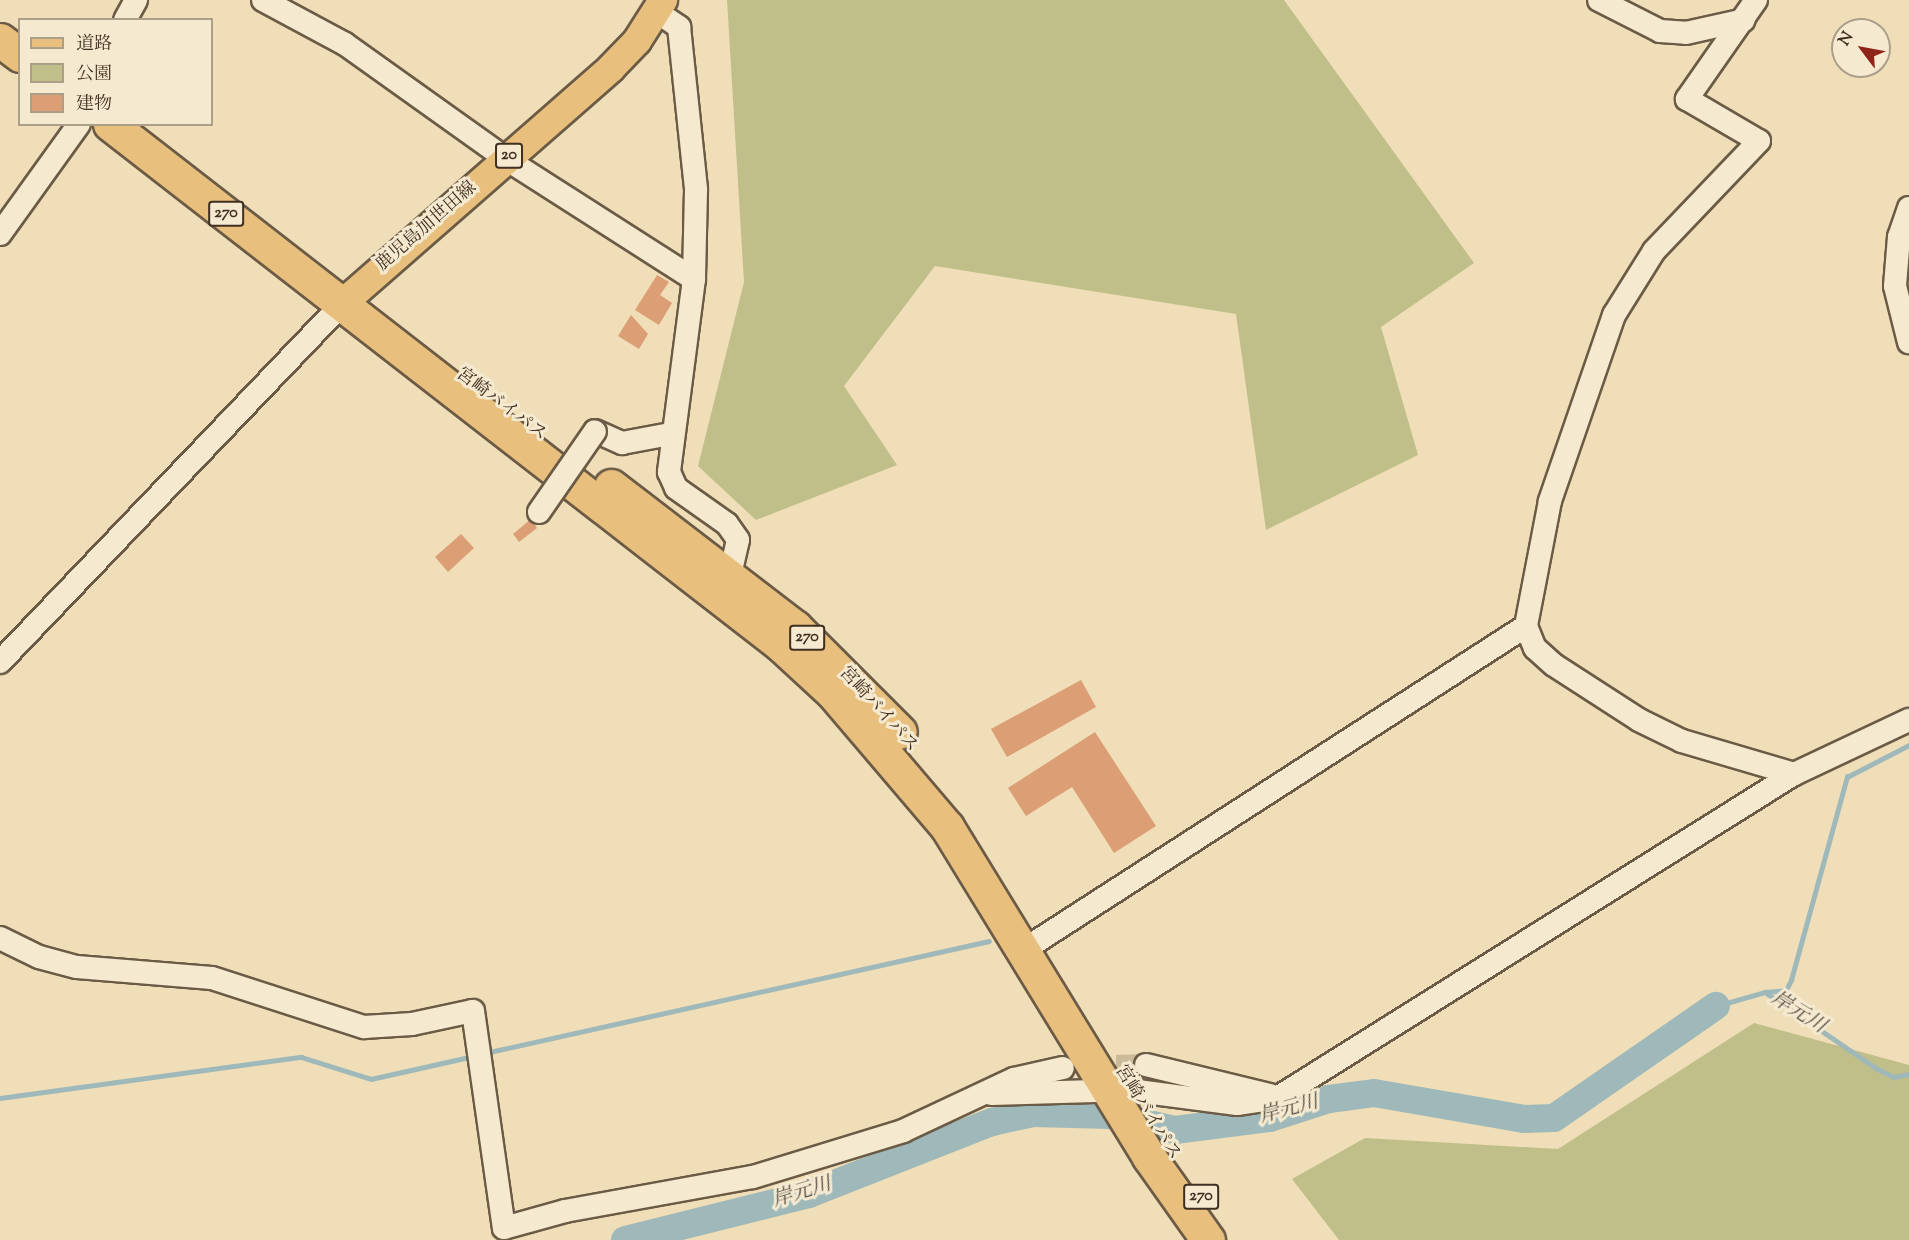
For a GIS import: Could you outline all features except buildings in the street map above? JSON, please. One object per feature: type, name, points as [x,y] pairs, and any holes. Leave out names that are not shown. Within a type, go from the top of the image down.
[{"type":"highway","points":[[0,40],[18,54]]},
{"type":"highway","name":"宮崎バイパス","points":[[113,126],[343,303],[425,374],[781,645],[833,693],[947,826],[1034,944],[1128,1090],[1160,1155],[1208,1240]]},
{"type":"highway","name":"宮崎バイパス","points":[[343,303],[437,357],[730,574],[828,656],[900,732],[962,809],[1034,944]]},
{"type":"highway","name":"宮崎バイパス","points":[[1160,1155],[1232,1240]]},
{"type":"main road","name":"鹿児島加世田線","points":[[343,303],[611,68],[660,6]]},
{"type":"street","points":[[126,18],[136,0]]},
{"type":"street","points":[[263,0],[345,44],[506,159],[694,279]]},
{"type":"street","points":[[1599,0],[1660,31],[1686,33],[1744,20]]},
{"type":"street","points":[[1756,0],[1687,99],[1759,141],[1654,251],[1614,315],[1550,501],[1526,626],[1535,648],[1554,665],[1639,720],[1682,741],[1794,774]]},
{"type":"street","points":[[660,6],[679,27],[696,190],[694,279],[670,434],[669,472],[676,488],[727,525],[738,540],[730,574]]},
{"type":"street","points":[[0,234],[8,200],[77,126]]},
{"type":"street","points":[[1909,208],[1899,237],[1895,286],[1909,342]]},
{"type":"street","points":[[0,662],[343,303]]},
{"type":"street","points":[[539,512],[595,431],[622,443],[670,434]]},
{"type":"street","points":[[1034,944],[1526,626]]},
{"type":"street","points":[[981,1094],[1128,1090],[1237,1104],[1279,1097],[1794,774],[1909,720]]},
{"type":"street","points":[[0,938],[39,957],[76,967],[212,978],[364,1026],[412,1024],[472,1011],[504,1228],[565,1211],[753,1177],[903,1131],[1014,1079],[1063,1068]]},
{"type":"green space","points":[[727,0],[1284,0],[1474,263],[1381,327],[1418,455],[1266,530],[1236,314],[935,266],[844,386],[897,465],[756,520],[698,466],[744,282]]},
{"type":"green space","points":[[1754,1023],[1909,1065],[1909,1240],[1339,1240],[1292,1179],[1365,1138],[1558,1149]]},
{"type":"waterway","points":[[1765,992],[1786,990],[1791,980],[1847,777],[1909,745]]},
{"type":"waterway","points":[[485,1053],[989,941]]},
{"type":"waterway","name":"岸元川","points":[[1716,1006],[1765,992],[1876,1068],[1894,1077],[1909,1074]]},
{"type":"waterway","name":"岸元川","points":[[625,1240],[809,1194],[992,1122],[1033,1113],[1110,1115],[1175,1130],[1270,1118],[1329,1099],[1374,1093],[1524,1119],[1554,1118],[1716,1006]]},
{"type":"waterway","points":[[0,1098],[301,1057],[371,1079],[474,1056]]},
{"type":"tunnel","points":[[1083,1067],[1146,1065]]}]
